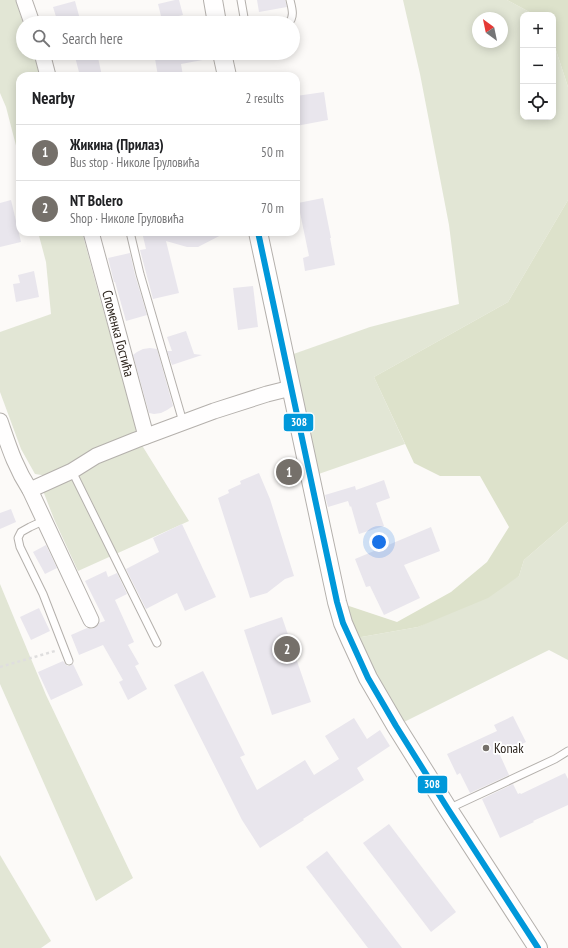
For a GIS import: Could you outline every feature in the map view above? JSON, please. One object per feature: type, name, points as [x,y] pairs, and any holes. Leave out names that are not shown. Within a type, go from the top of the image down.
[{"type":"street","points":[[24,0],[30,16]]},
{"type":"street","points":[[213,0],[216,16]]},
{"type":"street","points":[[44,60],[47,72]]},
{"type":"street","points":[[224,60],[226,72]]},
{"type":"street","name":"Споменка Гостића","points":[[92,236],[146,436]]},
{"type":"street","points":[[259,236],[337,602],[343,623],[368,678],[396,726],[538,948]]},
{"type":"street","points":[[30,490],[72,471],[96,456],[146,436],[259,396],[291,388]]},
{"type":"street","points":[[0,421],[21,475],[45,520],[91,620]]},
{"type":"lane","points":[[241,0],[243,16]]},
{"type":"lane","points":[[290,0],[293,16]]},
{"type":"lane","points":[[131,236],[140,274],[183,422]]},
{"type":"lane","points":[[72,471],[157,644]]},
{"type":"lane","points":[[45,520],[22,532],[18,538],[20,547],[43,594],[69,661]]},
{"type":"lane","points":[[448,809],[555,759],[568,751]]},
{"type":"path","points":[[0,667],[64,648]]},
{"type":"green space","points":[[0,0],[16,0],[21,16],[16,16],[16,60],[35,60],[40,72],[16,72],[16,146],[6,107],[0,93]]},
{"type":"green space","points":[[403,0],[507,0],[529,12],[520,12],[520,120],[556,120],[556,50],[568,87],[568,200],[508,302],[374,377],[405,444],[310,477],[285,357],[370,327],[459,304],[449,225],[420,74]]},
{"type":"green space","points":[[507,0],[568,0],[568,87],[556,50],[556,12],[529,12]]},
{"type":"green space","points":[[568,200],[568,522],[524,560],[519,576],[488,598],[418,627],[350,639],[337,602],[397,622],[451,592],[487,562],[509,527],[480,476],[440,476],[414,463],[374,377],[508,302]]},
{"type":"green space","points":[[39,236],[83,236],[143,447],[189,521],[78,571],[54,519],[40,483],[48,476],[35,474],[21,449],[0,392],[0,332],[51,314],[46,262]]},
{"type":"green space","points":[[568,522],[568,660],[549,650],[396,726],[350,639],[418,627],[519,576],[524,560]]},
{"type":"green space","points":[[0,584],[46,695],[133,878],[96,901],[0,684]]},
{"type":"green space","points":[[0,855],[51,941],[41,948],[0,948]]},
{"type":"building","points":[[179,0],[183,15],[161,16],[158,4]]},
{"type":"building","points":[[257,0],[285,0],[287,7],[259,12]]},
{"type":"building","points":[[75,1],[79,16],[56,16],[53,7]]},
{"type":"building","points":[[76,60],[99,60],[101,72],[79,72]]},
{"type":"building","points":[[155,60],[203,60],[181,64],[182,72],[157,72]]},
{"type":"building","points":[[324,92],[328,120],[300,125],[300,95]]},
{"type":"building","points":[[323,198],[335,265],[305,271],[303,258],[309,256],[300,213],[300,203]]},
{"type":"building","points":[[11,200],[16,221],[16,236],[20,236],[21,242],[0,247],[0,203]]},
{"type":"building","points":[[143,236],[219,236],[198,247],[187,247],[166,241],[179,293],[153,299],[140,250],[146,249]]},
{"type":"building","points":[[130,253],[147,315],[126,321],[108,258]]},
{"type":"building","points":[[34,271],[39,297],[16,302],[13,284],[20,283],[18,275]]},
{"type":"building","points":[[253,286],[258,327],[238,330],[233,288]]},
{"type":"building","points":[[186,331],[194,354],[202,355],[172,365],[167,351],[172,351],[167,337]]},
{"type":"building","points":[[143,349],[157,349],[173,406],[161,413],[154,414],[149,413],[133,355]]},
{"type":"building","points":[[259,473],[270,499],[294,576],[285,579],[267,593],[250,598],[218,498],[229,493],[228,490],[241,484],[240,481]]},
{"type":"building","points":[[384,480],[390,498],[376,503],[384,526],[359,534],[351,506],[350,507],[348,501],[328,507],[325,495],[355,486],[356,490]]},
{"type":"building","points":[[11,509],[16,522],[0,529],[0,513]]},
{"type":"building","points":[[182,524],[216,597],[185,611],[177,593],[146,609],[126,569],[159,552],[153,538]]},
{"type":"building","points":[[431,527],[440,551],[404,565],[420,598],[384,615],[370,586],[366,587],[355,559]]},
{"type":"building","points":[[46,545],[57,568],[45,574],[33,552]]},
{"type":"building","points":[[106,571],[108,577],[117,573],[127,594],[115,600],[134,642],[128,645],[139,664],[135,666],[147,689],[128,700],[119,682],[123,680],[103,645],[79,655],[71,635],[87,628],[94,628],[99,623],[105,621],[85,581]]},
{"type":"building","points":[[39,608],[50,631],[31,640],[20,617]]},
{"type":"building","points":[[282,617],[311,702],[272,715],[244,630]]},
{"type":"building","points":[[63,661],[68,666],[73,664],[83,685],[51,700],[38,672]]},
{"type":"building","points":[[203,671],[245,755],[240,757],[257,790],[305,760],[314,775],[339,759],[325,736],[354,718],[367,739],[380,730],[390,746],[357,768],[364,780],[260,848],[242,820],[174,685]]},
{"type":"building","name":"Konak","points":[[513,716],[526,742],[500,755],[509,775],[470,793],[460,773],[457,775],[447,754],[497,731],[494,725]]},
{"type":"building","points":[[565,773],[568,779],[568,805],[500,838],[482,799],[513,784],[518,794],[521,794]]},
{"type":"building","points":[[389,824],[456,912],[431,932],[363,843]]},
{"type":"building","points":[[327,851],[402,948],[368,948],[306,867]]},
{"type":"transit line","name":"308","points":[[259,236],[337,602],[343,623],[368,678],[396,726],[538,948]]},
{"type":"place","name":"Жикина (Прилаз)","points":[[289,472]]},
{"type":"place","name":"NT Bolero","points":[[287,649]]},
{"type":"place","name":"Konak","points":[[486,748]]}]
